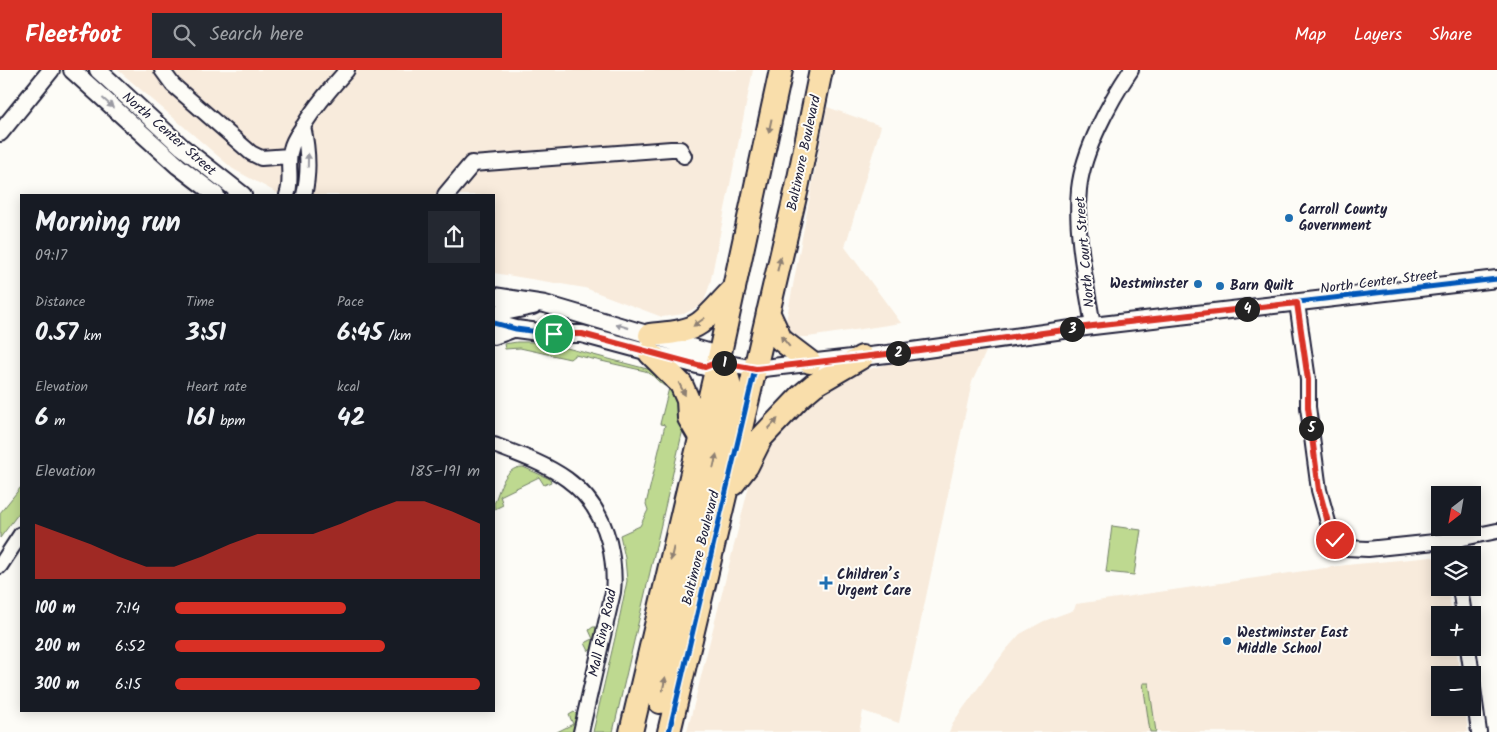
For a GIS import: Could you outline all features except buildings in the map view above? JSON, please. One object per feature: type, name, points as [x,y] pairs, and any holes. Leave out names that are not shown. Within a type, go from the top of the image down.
[{"type":"highway","name":"Baltimore Boulevard","points":[[631,732],[718,362],[781,70]]},
{"type":"highway","name":"Baltimore Boulevard","points":[[669,732],[756,369],[797,188],[821,70]]},
{"type":"highway","points":[[700,438],[689,418],[688,400],[680,384],[650,344],[672,333],[691,328],[707,317],[734,288]]},
{"type":"highway","points":[[768,312],[782,340],[810,362]]},
{"type":"highway","points":[[726,493],[747,466],[761,438],[800,396],[814,385],[862,357]]},
{"type":"highway","points":[[654,732],[676,628],[728,406],[730,386],[728,375],[718,362]]},
{"type":"street","name":"North Center Street","points":[[72,70],[178,166],[215,194]]},
{"type":"street","name":"North Center Street","points":[[98,70],[182,147],[242,194]]},
{"type":"street","points":[[162,70],[173,85],[251,153],[261,158],[289,156]]},
{"type":"street","points":[[288,194],[290,189],[289,156],[293,141],[312,111],[347,70]]},
{"type":"street","name":"North Court Street","points":[[1093,326],[1080,227],[1079,188],[1082,170],[1090,147],[1112,101],[1131,70]]},
{"type":"street","points":[[0,133],[53,71]]},
{"type":"street","points":[[303,126],[308,152],[308,176],[304,194]]},
{"type":"street","points":[[447,194],[472,164],[671,149],[680,150],[684,156]]},
{"type":"street","name":"North Center Street","points":[[495,322],[516,329],[554,334],[582,334],[708,352],[718,362],[756,369],[862,357],[1093,326],[1497,280]]},
{"type":"street","name":"North Center Street","points":[[495,296],[545,304],[650,344]]},
{"type":"street","points":[[1297,303],[1308,380],[1308,407],[1319,490],[1332,537],[1342,546],[1353,549],[1407,546],[1454,540],[1497,531]]},
{"type":"street","points":[[495,314],[545,304]]},
{"type":"street","points":[[495,337],[516,329]]},
{"type":"street","name":"Mall Ring Road","points":[[495,445],[552,469],[575,484],[593,506],[602,521],[608,537],[612,554],[614,582],[581,732]]},
{"type":"street","points":[[0,566],[20,536]]},
{"type":"street","points":[[1454,540],[1455,546]]},
{"type":"street","points":[[1477,716],[1479,732]]},
{"type":"shaded area","points":[[118,70],[753,70],[710,284],[703,304],[684,314],[662,317],[585,288],[495,273],[495,194],[279,194],[233,169]]},
{"type":"shaded area","points":[[827,107],[881,126],[845,247],[901,323],[799,337],[790,331],[786,322]]},
{"type":"shaded area","points":[[990,343],[972,382],[899,723],[863,711],[859,732],[687,732],[754,466],[768,435],[822,385],[866,370],[958,344]]},
{"type":"shaded area","name":"Westminster East Middle School","points":[[1431,557],[1431,596],[1449,596],[1451,606],[1431,606],[1431,656],[1457,656],[1459,666],[1431,666],[1431,716],[1466,716],[1468,732],[949,732],[954,721],[1005,651],[1020,634],[1044,621],[1074,610],[1076,604],[1346,565]]},
{"type":"green space","points":[[517,342],[559,346],[651,370],[674,390],[684,425],[613,732],[593,732],[627,581],[620,535],[640,526],[648,510],[646,504],[665,425],[660,424],[669,388],[662,385],[645,371],[575,355],[570,359],[520,348],[505,349],[504,344]]},
{"type":"green space","points":[[523,467],[550,479],[551,482],[544,485],[539,477],[500,496],[503,505],[495,509],[495,501],[504,480],[511,471]]},
{"type":"green space","points":[[20,488],[20,511],[0,538],[0,513]]},
{"type":"green space","points":[[1112,526],[1141,530],[1134,575],[1106,572]]},
{"type":"green space","points":[[596,627],[597,630],[592,649],[589,651],[585,643],[593,639],[589,630]]},
{"type":"green space","points":[[1143,683],[1149,683],[1156,732],[1150,732]]},
{"type":"green space","points":[[574,712],[577,715],[573,732],[557,732],[573,724],[569,715]]},
{"type":"cycle path","points":[[495,323],[516,329],[554,334],[582,334],[705,367],[718,362],[755,369],[905,352],[1093,326],[1497,279]]},
{"type":"cycle path","points":[[669,732],[755,369]]},
{"type":"place","name":"Carroll County Government","points":[[1289,218]]},
{"type":"place","name":"Westminster","points":[[1198,284]]},
{"type":"place","name":"Barn Quilt","points":[[1220,286]]},
{"type":"place","name":"Children’s Urgent Care","points":[[826,583]]},
{"type":"place","name":"Westminster East Middle School","points":[[1227,641]]},
{"type":"route","points":[[554,334],[582,334],[705,367],[718,362],[756,369],[905,352],[1093,326],[1297,303],[1308,380],[1308,407],[1319,490],[1332,537],[1335,540]]}]
